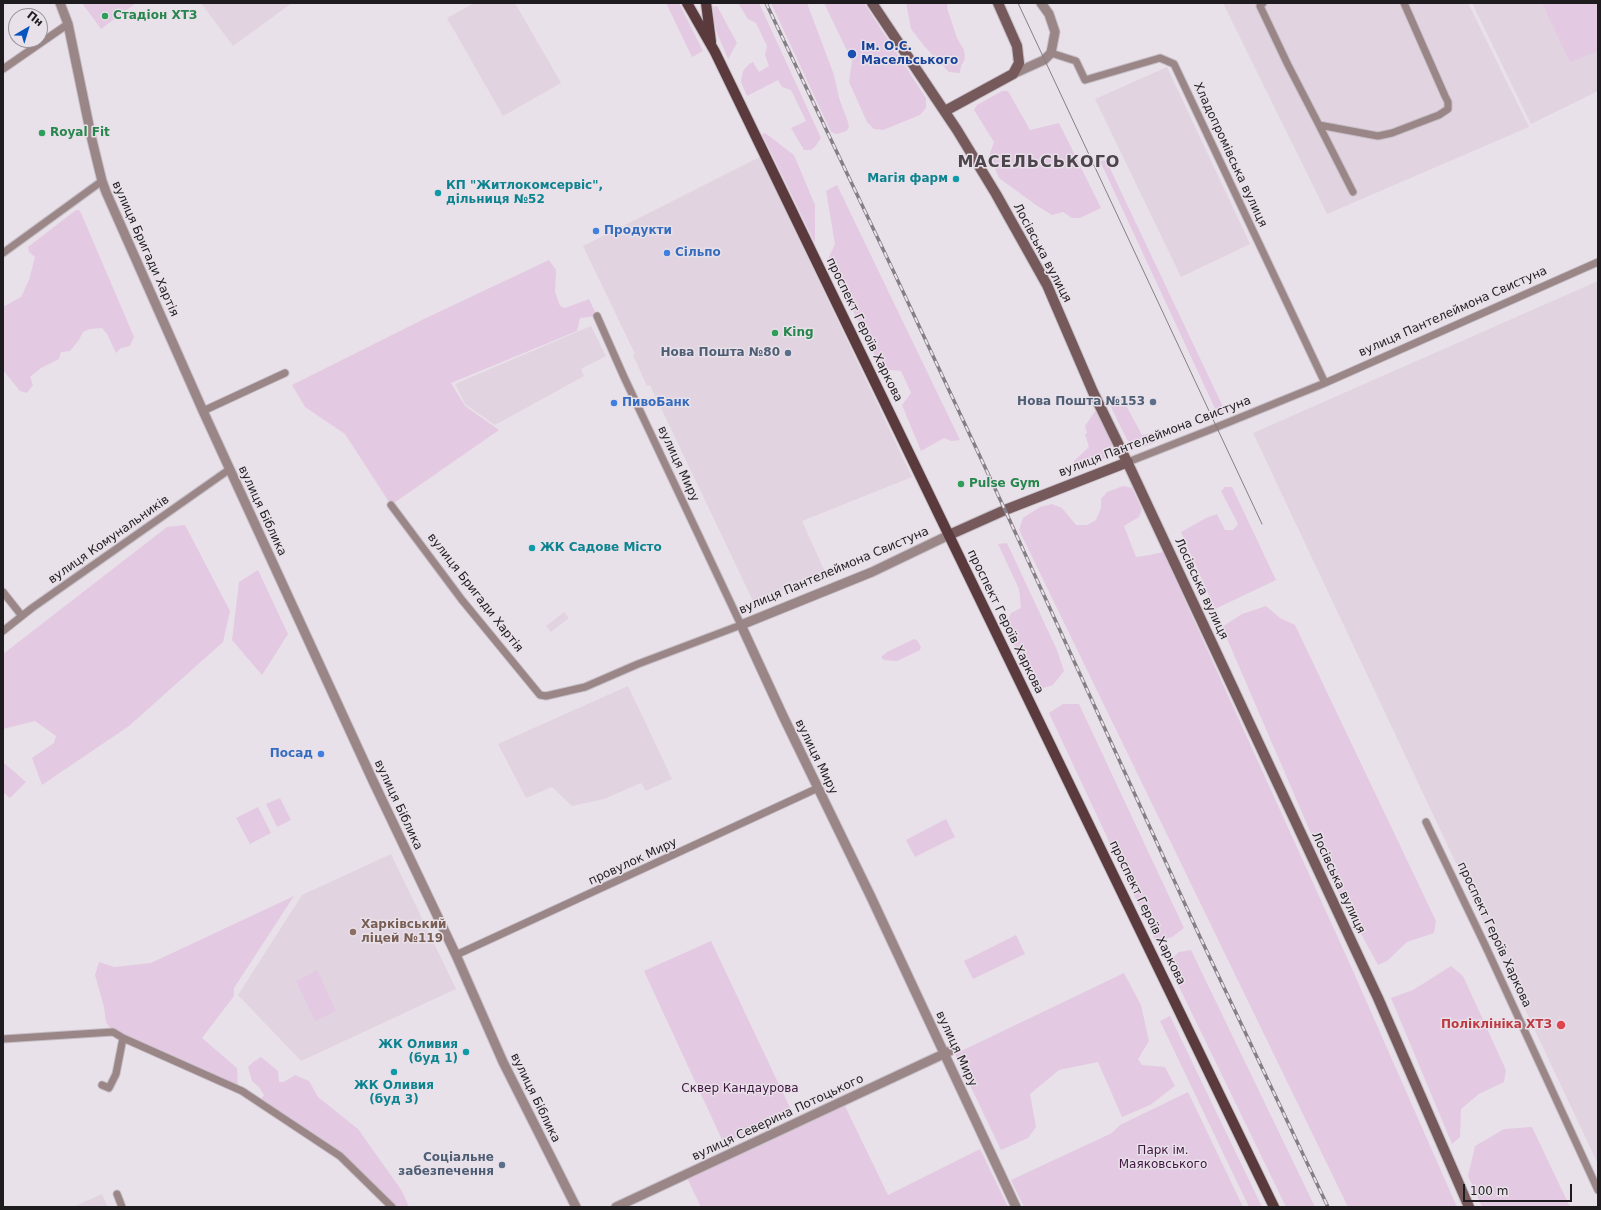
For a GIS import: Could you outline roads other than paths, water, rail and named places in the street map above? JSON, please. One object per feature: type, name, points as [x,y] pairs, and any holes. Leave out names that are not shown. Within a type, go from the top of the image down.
[{"type":"main road","name":"проспект Героїв Харкова","points":[[687,3],[712,48],[1274,1207]]},
{"type":"main road","name":"проспект Героїв Харкова","points":[[706,3],[712,48]]},
{"type":"main road","name":"Лосівська вулиця","points":[[872,3],[945,111],[996,194],[1047,285],[1093,392],[1128,462],[1378,998],[1469,1207]]},
{"type":"main road","points":[[945,111],[1013,74],[1018,63],[1017,46],[998,3]]},
{"type":"main road","name":"вулиця Пантелеймона Свистуна","points":[[949,535],[1005,510],[1128,462]]},
{"type":"street","name":"вулиця Бригади Хартія","points":[[60,3],[68,24],[102,181],[203,411]]},
{"type":"street","points":[[1013,74],[1044,60],[1051,53],[1056,32],[1049,14],[1041,3]]},
{"type":"street","points":[[1048,3],[1049,14]]},
{"type":"street","points":[[1262,3],[1260,6],[1288,65],[1353,192]]},
{"type":"street","points":[[1319,125],[1378,136],[1392,133],[1414,125],[1439,115],[1448,109],[1448,102],[1404,3]]},
{"type":"street","points":[[3,69],[68,24]]},
{"type":"street","name":"Хладопромівська вулиця","points":[[1051,53],[1076,61],[1085,80],[1160,58],[1174,64],[1325,383]]},
{"type":"street","points":[[3,254],[102,181]]},
{"type":"street","name":"вулиця Пантелеймона Свистуна","points":[[1128,462],[1325,383],[1598,262]]},
{"type":"street","name":"вулиця Миру","points":[[597,316],[624,377],[783,716],[947,1052],[1016,1207]]},
{"type":"street","points":[[203,411],[285,373]]},
{"type":"street","name":"вулиця Біблика","points":[[203,411],[373,781],[456,956],[503,1062],[576,1207]]},
{"type":"street","name":"вулиця Комунальників","points":[[3,631],[230,469]]},
{"type":"street","name":"вулиця Бригади Хартія","points":[[391,505],[462,600],[540,695]]},
{"type":"street","name":"вулиця Пантелеймона Свистуна","points":[[540,695],[546,696],[585,687],[638,664],[872,572],[949,535]]},
{"type":"street","points":[[3,592],[22,616]]},
{"type":"street","name":"провулок Миру","points":[[456,956],[818,788]]},
{"type":"street","name":"проспект Героїв Харкова","points":[[1426,822],[1485,945],[1598,1190]]},
{"type":"street","points":[[3,1039],[113,1032],[123,1038],[242,1091],[340,1156],[392,1207]]},
{"type":"street","points":[[102,1085],[109,1088],[116,1074],[123,1038]]},
{"type":"street","name":"вулиця Северина Потоцького","points":[[616,1207],[947,1052]]},
{"type":"street","points":[[117,1194],[122,1207]]},
{"type":"tram line","points":[[1018,3],[1262,524]]},
{"type":"railway","points":[[766,3],[1005,510],[1200,937],[1328,1207]]},
{"type":"place","name":"Стадіон ХТЗ","points":[[105,16]]},
{"type":"place","name":"Ім. О.С. Масельського","points":[[852,54]]},
{"type":"place","name":"Royal Fit","points":[[42,133]]},
{"type":"place","name":"Магія фарм","points":[[956,179]]},
{"type":"place","name":"КП \"Житлокомсервіс\", дільниця №52","points":[[438,193]]},
{"type":"place","name":"Продукти","points":[[596,231]]},
{"type":"place","name":"Сільпо","points":[[667,253]]},
{"type":"place","name":"King","points":[[775,333]]},
{"type":"place","name":"Нова Пошта №80","points":[[788,353]]},
{"type":"place","name":"Нова Пошта №153","points":[[1153,402]]},
{"type":"place","name":"ПивоБанк","points":[[614,403]]},
{"type":"place","name":"Pulse Gym","points":[[961,484]]},
{"type":"place","name":"ЖК Садове Місто","points":[[532,548]]},
{"type":"place","name":"Посад","points":[[321,754]]},
{"type":"place","name":"Харківський ліцей №119","points":[[353,932]]},
{"type":"place","name":"Поліклініка ХТЗ","points":[[1561,1025]]},
{"type":"place","name":"ЖК Оливия (буд 1)","points":[[466,1052]]},
{"type":"place","name":"ЖК Оливия (буд 3)","points":[[394,1072]]},
{"type":"place","name":"Соціальне забезпечення","points":[[502,1165]]},
{"type":"district","name":"МАСЕЛЬСЬКОГО","points":[[1039,163]]},
{"type":"park label","name":"Сквер Кандаурова","points":[[740,1089]]},
{"type":"park label","name":"Парк ім. Маяковського","points":[[1163,1158]]}]
